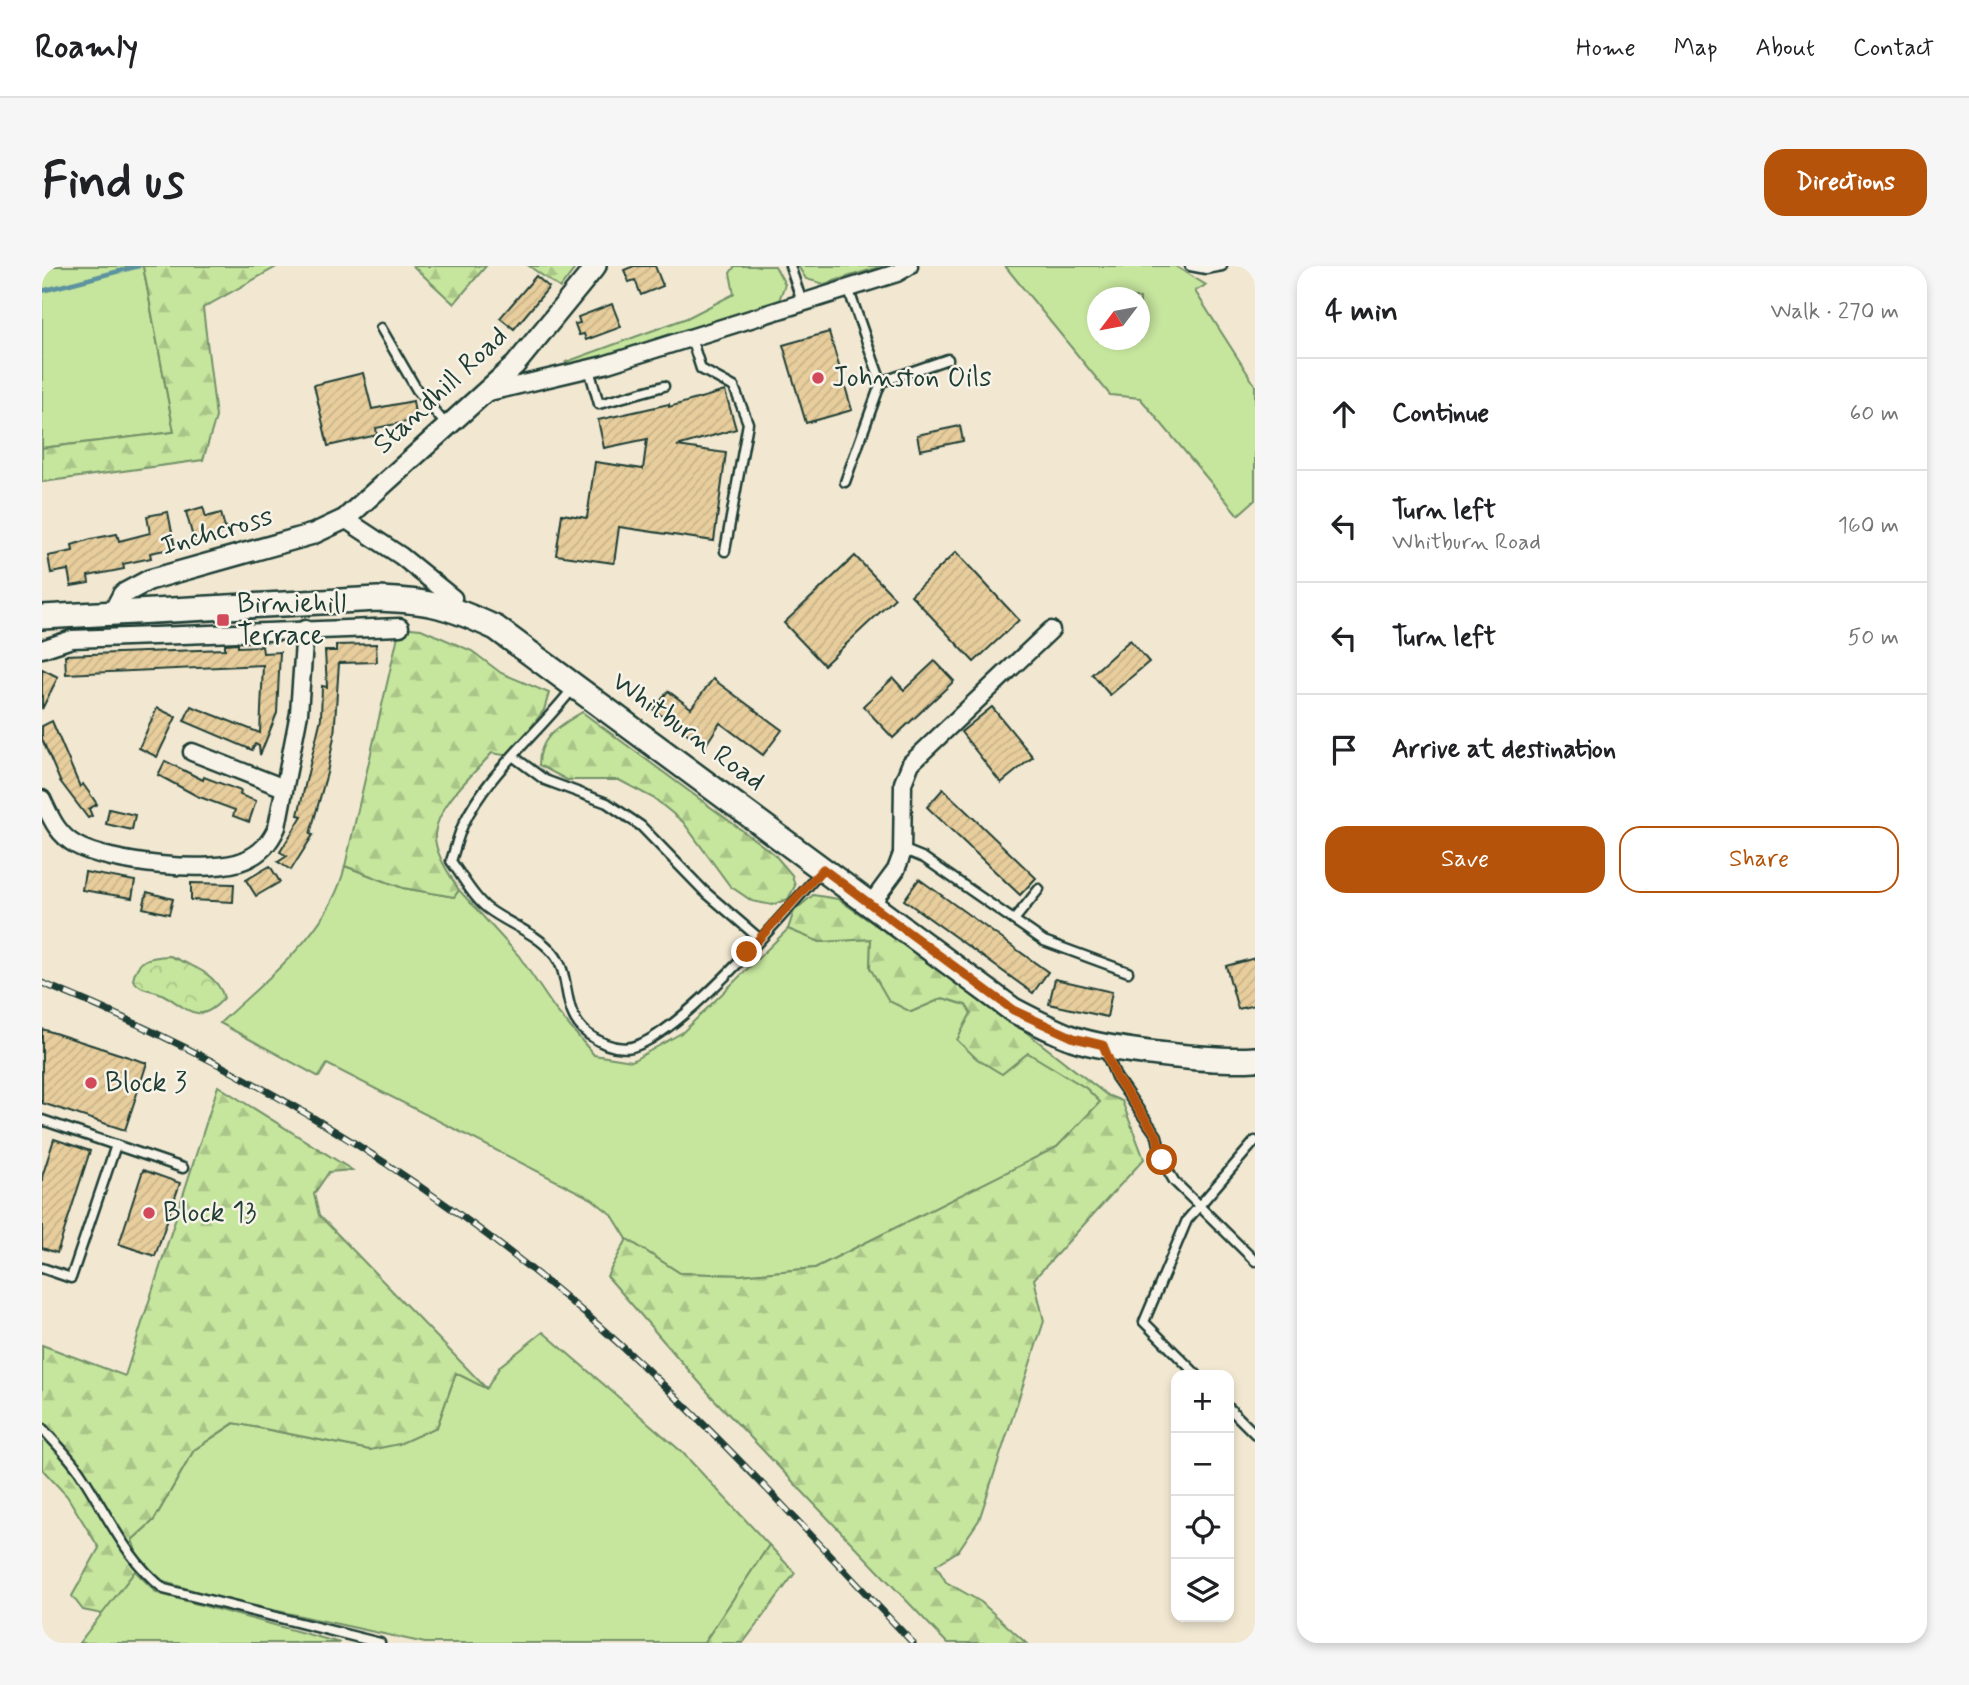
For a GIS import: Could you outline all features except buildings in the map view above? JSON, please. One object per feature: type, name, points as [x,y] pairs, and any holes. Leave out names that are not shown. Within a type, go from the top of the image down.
[{"type":"main road","name":"Whitburn Road","points":[[42,617],[114,611],[378,599],[422,601],[450,607],[496,628],[1013,1010],[1074,1038],[1103,1045],[1210,1058],[1255,1059]]},
{"type":"street","name":"Standhill Road","points":[[345,519],[515,365],[596,266]]},
{"type":"street","points":[[489,391],[589,369],[897,273],[909,266]]},
{"type":"street","points":[[345,519],[401,556],[453,598],[450,607]]},
{"type":"street","name":"Inchcross","points":[[114,611],[123,594],[149,580],[313,534],[345,519]]},
{"type":"street","points":[[42,649],[72,639],[400,627]]},
{"type":"street","points":[[42,799],[50,833],[77,846],[141,863],[183,867],[234,863],[257,854],[270,842],[277,827],[299,713],[305,629]]},
{"type":"street","points":[[871,904],[896,870],[902,849],[903,783],[911,763],[1051,631]]},
{"type":"street","points":[[192,752],[284,788]]},
{"type":"lane","points":[[790,266],[802,302]]},
{"type":"lane","points":[[1190,266],[1206,269],[1222,266]]},
{"type":"lane","points":[[845,482],[881,382],[848,288]]},
{"type":"lane","points":[[381,328],[417,390],[447,426]]},
{"type":"lane","points":[[691,337],[701,369],[734,387],[748,423],[726,551]]},
{"type":"lane","points":[[881,382],[948,359]]},
{"type":"lane","points":[[589,369],[599,404],[664,386]]},
{"type":"lane","points":[[575,686],[549,720],[496,776],[463,824],[451,861],[485,906],[539,939],[555,955],[562,971],[567,1005],[585,1032],[603,1044],[624,1048],[650,1040],[705,994],[760,939],[823,869]]},
{"type":"lane","points":[[514,757],[545,780],[607,803],[641,826],[704,891],[760,939]]},
{"type":"lane","points":[[902,849],[924,858],[1044,941],[1128,972]]},
{"type":"lane","points":[[1014,920],[1039,889]]},
{"type":"lane","points":[[1103,1045],[1116,1077],[1157,1136],[1162,1160],[1174,1181],[1255,1261]]},
{"type":"lane","points":[[42,1119],[183,1168]]},
{"type":"lane","points":[[1192,1370],[1144,1322],[1187,1220],[1255,1141]]},
{"type":"lane","points":[[42,1268],[71,1278],[116,1145]]},
{"type":"lane","points":[[1234,1413],[1255,1434]]},
{"type":"lane","points":[[42,1428],[80,1473],[117,1537],[148,1576],[164,1589],[380,1643]]},
{"type":"green space","points":[[42,266],[143,266],[174,432],[42,448]]},
{"type":"green space","points":[[143,266],[278,266],[203,308],[216,417],[203,460],[42,482],[42,448],[174,432]]},
{"type":"green space","points":[[413,266],[486,266],[454,304]]},
{"type":"green space","points":[[529,266],[575,266],[576,267],[560,288]]},
{"type":"green space","points":[[735,266],[775,266],[785,284],[778,303],[575,368],[566,362],[687,318],[734,294],[730,273]]},
{"type":"green space","points":[[798,266],[883,266],[824,284],[806,279]]},
{"type":"green space","points":[[1005,266],[1175,266],[1206,285],[1195,291],[1255,385],[1255,500],[1238,515],[1140,398],[1110,395]]},
{"type":"green space","points":[[400,627],[421,629],[472,651],[501,673],[549,693],[544,710],[509,756],[492,753],[442,812],[435,841],[443,864],[459,890],[454,897],[403,888],[345,866]]},
{"type":"green space","points":[[582,712],[774,854],[792,875],[795,886],[788,899],[772,905],[752,901],[730,886],[683,822],[655,799],[619,780],[567,780],[539,765],[547,739],[559,727]]},
{"type":"green space","points":[[345,866],[403,888],[454,897],[459,890],[519,956],[555,1009],[594,1055],[632,1061],[683,1032],[788,929],[820,942],[871,939],[870,968],[911,1012],[943,998],[966,1005],[971,1013],[1086,1088],[1101,1102],[1057,1147],[815,1268],[741,1275],[680,1273],[627,1239],[612,1215],[592,1199],[327,1064],[319,1077],[220,1023],[276,971],[311,933],[326,912]]},
{"type":"green space","points":[[813,895],[838,899],[1003,1014],[1107,1095],[1122,1101],[1144,1159],[1034,1279],[1044,1321],[979,1520],[958,1551],[936,1565],[946,1582],[981,1602],[1026,1643],[947,1643],[712,1397],[607,1276],[627,1239],[680,1273],[741,1275],[815,1268],[1057,1147],[1100,1102],[1086,1088],[1028,1053],[1002,1074],[977,1059],[957,1040],[971,1013],[966,1005],[943,998],[911,1012],[889,1001],[870,968],[871,939],[820,942],[788,929],[794,911]]},
{"type":"green space","points":[[170,956],[210,976],[221,989],[224,998],[206,1012],[192,1012],[133,980],[141,963],[156,957]]},
{"type":"green space","points":[[218,1086],[352,1170],[329,1172],[314,1194],[319,1215],[487,1389],[456,1373],[437,1427],[399,1444],[370,1450],[234,1423],[194,1450],[154,1520],[132,1540],[139,1560],[135,1571],[102,1614],[83,1610],[72,1596],[99,1548],[67,1496],[42,1469],[42,1345],[125,1376]]},
{"type":"green space","points":[[543,1332],[682,1452],[769,1545],[704,1643],[425,1643],[227,1600],[164,1582],[139,1560],[132,1540],[154,1520],[194,1450],[235,1423],[370,1450],[437,1427],[456,1373],[487,1388],[500,1366]]},
{"type":"green space","points":[[769,1545],[795,1573],[743,1643],[704,1643]]},
{"type":"green space","points":[[135,1571],[157,1593],[340,1643],[79,1643]]},
{"type":"waterway","points":[[42,291],[139,266]]},
{"type":"railway","points":[[42,983],[188,1049],[260,1087],[397,1171],[463,1217],[527,1266],[632,1355],[755,1476],[913,1643]]},
{"type":"place","name":"Johnston Oils","points":[[818,378]]},
{"type":"place","name":"Birniehill Terrace","points":[[223,620]]},
{"type":"place","name":"Block 3","points":[[91,1083]]},
{"type":"place","name":"Block 13","points":[[149,1213]]},
{"type":"route","points":[[747,952],[823,869],[1013,1010],[1074,1038],[1103,1045],[1116,1077],[1157,1136],[1162,1160]]}]
